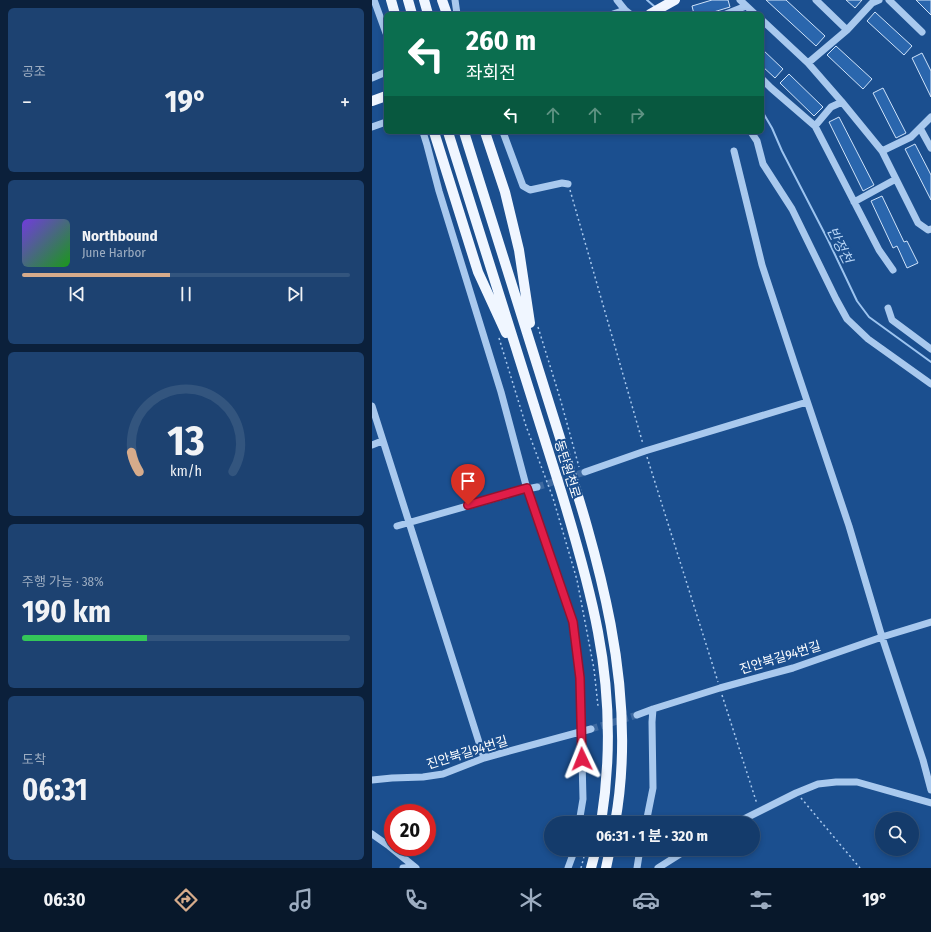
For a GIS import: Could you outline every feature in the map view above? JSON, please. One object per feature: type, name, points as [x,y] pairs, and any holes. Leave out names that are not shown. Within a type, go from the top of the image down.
[{"type":"main road","points":[[391,0],[394,12]]},
{"type":"main road","points":[[408,0],[411,12]]},
{"type":"main road","points":[[442,0],[446,12]]},
{"type":"main road","points":[[654,12],[675,0]]},
{"type":"main road","points":[[372,101],[384,97]]},
{"type":"main road","points":[[435,134],[478,272],[522,367]]},
{"type":"main road","name":"동탄원천로","points":[[449,134],[577,544],[592,601],[607,701],[608,765],[601,816]]},
{"type":"main road","name":"동탄원천로","points":[[465,134],[576,489],[595,554],[608,608],[614,642],[622,709],[622,746],[616,816]]},
{"type":"main road","points":[[486,134],[504,192],[519,250],[536,362]]},
{"type":"main road","points":[[591,868],[594,856]]},
{"type":"main road","points":[[606,868],[609,856]]},
{"type":"street","points":[[374,0],[384,28]]},
{"type":"street","points":[[455,0],[457,12]]},
{"type":"street","points":[[617,0],[628,12]]},
{"type":"street","points":[[740,0],[746,3],[753,12]]},
{"type":"street","points":[[816,0],[847,30]]},
{"type":"street","points":[[808,63],[847,30],[872,3],[879,0]]},
{"type":"street","points":[[889,0],[922,32]]},
{"type":"street","points":[[730,12],[746,3]]},
{"type":"street","points":[[764,22],[808,63],[882,151],[918,223],[928,230],[931,229]]},
{"type":"street","points":[[372,78],[384,73]]},
{"type":"street","points":[[764,81],[815,126],[854,202],[880,250],[893,270]]},
{"type":"street","points":[[815,126],[831,107],[842,102]]},
{"type":"street","points":[[882,151],[911,137],[931,118]]},
{"type":"street","points":[[372,127],[384,123]]},
{"type":"street","points":[[920,128],[931,148]]},
{"type":"street","points":[[424,134],[439,191],[501,392],[527,488],[573,622],[580,678],[583,799],[580,816]]},
{"type":"street","points":[[504,134],[523,186],[530,190],[562,183],[568,184]]},
{"type":"street","points":[[753,134],[757,141],[763,164],[792,209],[847,319],[868,339],[931,384]]},
{"type":"street","points":[[734,152],[762,265],[849,526],[882,637],[931,790]]},
{"type":"street","points":[[854,202],[896,179]]},
{"type":"street","points":[[888,308],[892,320],[931,349]]},
{"type":"street","points":[[585,472],[645,451],[808,402]]},
{"type":"street","points":[[372,406],[484,758]]},
{"type":"street","points":[[372,445],[382,441]]},
{"type":"street","points":[[397,526],[527,488],[537,487]]},
{"type":"street","name":"진안북길94번길","points":[[637,715],[720,688],[793,668],[882,637],[931,622]]},
{"type":"street","points":[[647,816],[653,788],[653,709]]},
{"type":"street","name":"진안북길94번길","points":[[372,780],[424,777],[443,774],[484,758],[591,729]]},
{"type":"street","points":[[751,816],[796,793],[818,784],[836,782],[857,782],[931,803]]},
{"type":"street","points":[[372,834],[415,867]]},
{"type":"street","points":[[568,868],[572,856]]},
{"type":"street","points":[[637,868],[639,856]]},
{"type":"street","points":[[658,868],[677,856]]},
{"type":"street","points":[[403,868],[415,867]]},
{"type":"path","points":[[568,184],[645,451],[759,812]]},
{"type":"path","points":[[498,336],[526,426],[553,498],[577,580],[594,669],[598,707]]},
{"type":"path","points":[[796,793],[860,868]]},
{"type":"path","points":[[580,868],[584,856]]},
{"type":"building","points":[[712,0],[728,0],[730,7],[714,12],[694,12],[692,6]]},
{"type":"building","points":[[766,0],[786,0],[825,36],[816,46]]},
{"type":"building","points":[[846,0],[862,0],[855,8]]},
{"type":"building","points":[[916,0],[931,0],[931,15]]},
{"type":"building","points":[[875,12],[912,46],[904,55],[867,21]]},
{"type":"building","points":[[836,46],[872,79],[863,89],[827,55]]},
{"type":"building","points":[[764,51],[783,69],[775,78],[764,68]]},
{"type":"building","points":[[922,53],[931,71],[931,97],[912,58]]},
{"type":"building","points":[[789,74],[823,107],[814,116],[780,83]]},
{"type":"building","points":[[883,88],[906,133],[896,138],[873,93]]},
{"type":"building","points":[[839,117],[874,185],[863,191],[829,122]]},
{"type":"building","points":[[915,144],[931,175],[931,200],[905,149]]},
{"type":"building","points":[[882,196],[904,242],[907,241],[918,263],[907,268],[897,246],[893,248],[871,201]]},
{"type":"waterway","name":"반정천","points":[[647,0],[655,7]]},
{"type":"waterway","name":"반정천","points":[[764,114],[828,240],[857,301],[869,317],[931,362]]},
{"type":"tunnel","points":[[537,487],[585,472]]},
{"type":"tunnel","points":[[591,729],[637,715]]},
{"type":"route","points":[[468,505],[527,488],[573,622],[580,678],[582,759]]}]
